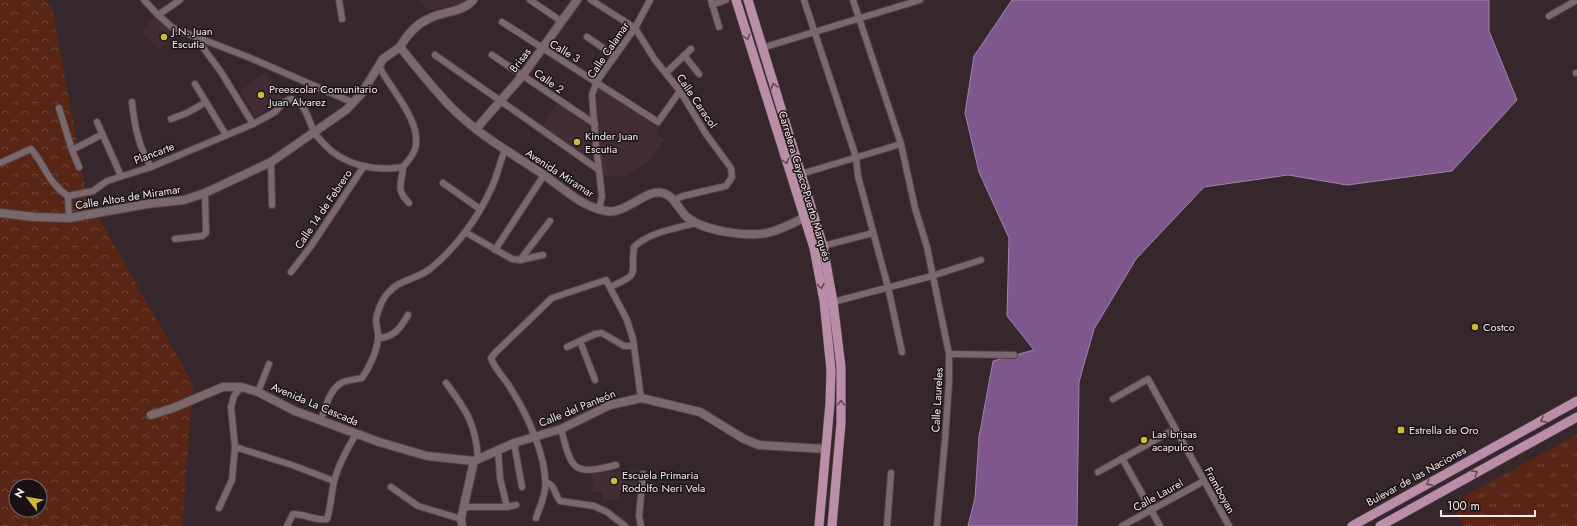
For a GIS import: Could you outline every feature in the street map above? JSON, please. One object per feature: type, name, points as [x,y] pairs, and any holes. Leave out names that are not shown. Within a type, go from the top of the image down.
[{"type":"main road","name":"Carretera Cayaco-Puerto Marqués","points":[[736,0],[803,218],[814,248],[824,301],[831,370],[830,403],[819,526]]},
{"type":"main road","name":"Carretera Cayaco-Puerto Marqués","points":[[748,0],[823,246],[833,302],[841,367],[841,423],[832,526]]},
{"type":"main road","name":"Bulevar de las Naciones","points":[[1352,526],[1577,401]]},
{"type":"main road","points":[[826,526],[835,432],[830,403]]},
{"type":"main road","points":[[1380,526],[1577,417]]},
{"type":"street","points":[[144,0],[173,28],[248,57],[354,103]]},
{"type":"street","points":[[158,15],[180,0]]},
{"type":"street","points":[[339,0],[342,19]]},
{"type":"street","name":"Calle Altos de Miramar","points":[[0,213],[35,217],[69,218],[147,204],[184,200],[205,193],[270,162],[315,133],[354,103],[379,66],[391,52],[400,47],[414,27],[428,18],[459,10],[473,0]]},
{"type":"street","points":[[530,0],[562,21]]},
{"type":"street","name":"Brisas","points":[[476,129],[523,75],[577,0]]},
{"type":"street","name":"Calle Caracol","points":[[590,0],[635,28],[680,91],[706,134],[731,168],[732,177],[726,186],[683,196],[674,200]]},
{"type":"street","name":"Calle Calamar","points":[[599,210],[602,196],[592,95],[597,81],[635,28],[650,0]]},
{"type":"street","points":[[719,27],[712,2],[726,0]]},
{"type":"street","points":[[804,0],[856,157],[858,176],[888,287],[902,352]]},
{"type":"street","name":"Calle Laureles","points":[[853,0],[901,144],[915,208],[927,247],[949,354],[946,440],[937,526]]},
{"type":"street","points":[[762,48],[920,0]]},
{"type":"street","points":[[1549,16],[1577,0]]},
{"type":"street","name":"Calle 3","points":[[502,22],[597,81],[658,122],[680,91]]},
{"type":"street","points":[[587,37],[614,56]]},
{"type":"street","points":[[196,38],[221,72],[253,124]]},
{"type":"street","name":"Avenida Miramar","points":[[400,47],[453,109],[476,129],[571,195],[599,210],[614,212],[654,193],[663,193],[674,200]]},
{"type":"street","points":[[666,73],[690,49]]},
{"type":"street","points":[[435,55],[599,170]]},
{"type":"street","name":"Calle 2","points":[[492,55],[595,124]]},
{"type":"street","points":[[684,55],[699,74]]},
{"type":"street","points":[[379,66],[386,81],[409,114],[415,129],[417,139],[415,150],[403,167],[400,188],[402,195],[410,203]]},
{"type":"street","points":[[195,84],[226,135]]},
{"type":"street","name":"Plancarte","points":[[68,196],[93,191],[107,181],[151,167],[253,124],[275,112],[284,102],[291,99],[297,101],[310,117],[315,133]]},
{"type":"street","points":[[132,102],[134,123],[144,155],[151,167]]},
{"type":"street","points":[[171,119],[187,113],[206,102]]},
{"type":"street","points":[[59,108],[79,167]]},
{"type":"street","points":[[97,122],[101,135],[121,176]]},
{"type":"street","points":[[315,133],[331,152],[346,161],[364,166]]},
{"type":"street","points":[[72,150],[101,135]]},
{"type":"street","points":[[801,174],[901,144]]},
{"type":"street","points":[[0,163],[25,150],[31,149],[49,180],[68,196],[69,218]]},
{"type":"street","points":[[321,420],[329,397],[335,388],[344,382],[362,378],[366,372],[378,338],[376,320],[379,309],[388,292],[405,281],[416,278],[430,269],[455,245],[465,232],[492,187],[505,150]]},
{"type":"street","points":[[270,162],[272,204]]},
{"type":"street","name":"Calle 14 de Febrero","points":[[292,272],[364,166],[388,170],[403,167]]},
{"type":"street","points":[[495,250],[544,175]]},
{"type":"street","points":[[444,183],[480,208]]},
{"type":"street","points":[[175,239],[202,236],[206,233],[205,193]]},
{"type":"street","points":[[674,200],[686,216],[695,223],[714,229],[756,234],[776,230],[803,218]]},
{"type":"street","points":[[520,260],[550,221]]},
{"type":"street","points":[[610,287],[628,279],[632,274],[634,269],[634,247],[639,242],[654,235],[695,223]]},
{"type":"street","points":[[465,232],[512,259],[520,260],[543,255]]},
{"type":"street","points":[[823,246],[873,233]]},
{"type":"street","points":[[833,302],[932,276],[981,260]]},
{"type":"street","points":[[536,518],[545,492],[546,482],[542,461],[523,410],[511,388],[493,364],[491,358],[496,352],[552,298],[606,280],[626,320],[634,346],[641,398]]},
{"type":"street","points":[[378,338],[385,338],[394,334],[408,315]]},
{"type":"street","points":[[567,347],[602,333],[624,346],[634,346]]},
{"type":"street","points":[[580,341],[595,380]]},
{"type":"street","points":[[949,354],[1014,355]]},
{"type":"street","points":[[258,392],[269,364]]},
{"type":"street","name":"Framboyan","points":[[1113,399],[1148,379],[1229,526]]},
{"type":"street","points":[[391,487],[418,506],[461,523],[463,507],[476,460],[477,438],[468,413],[446,383]]},
{"type":"street","name":"Avenida La Cascada","points":[[151,415],[173,408],[223,386],[241,387],[258,392],[295,411],[356,434],[427,456],[476,460]]},
{"type":"street","points":[[219,508],[232,480],[235,447],[230,407],[234,396],[241,387]]},
{"type":"street","name":"Calle del Panteón","points":[[476,460],[498,449],[561,428],[610,405],[641,398],[700,412],[744,439],[759,445],[826,449]]},
{"type":"street","points":[[561,428],[567,451],[576,467],[584,471],[616,465]]},
{"type":"street","points":[[1098,472],[1175,429]]},
{"type":"street","points":[[287,526],[293,514],[301,514],[321,520],[327,519],[331,509],[334,482],[343,456],[356,434]]},
{"type":"street","points":[[514,443],[522,487]]},
{"type":"street","points":[[235,447],[292,465],[334,482]]},
{"type":"street","points":[[498,449],[500,478],[507,507]]},
{"type":"street","points":[[1122,458],[1160,526]]},
{"type":"street","points":[[887,526],[891,472]]},
{"type":"street","points":[[641,526],[639,516],[643,474]]},
{"type":"street","name":"Calle Laurel","points":[[1122,526],[1204,481]]},
{"type":"street","points":[[546,482],[554,488],[560,501],[594,506],[607,512],[625,526]]},
{"type":"street","points":[[463,507],[507,507],[516,505]]},
{"type":"shaded area","points":[[420,0],[464,0],[461,4],[428,10]]},
{"type":"shaded area","points":[[1012,0],[1489,0],[1489,31],[1517,100],[1452,171],[1347,185],[1288,175],[1204,187],[1136,259],[1094,329],[1079,382],[1077,526],[968,526],[975,498],[979,437],[993,361],[1034,350],[1007,316],[1009,238],[979,172],[965,113],[974,56]]},
{"type":"shaded area","points":[[156,16],[175,34],[159,50],[142,31]]},
{"type":"shaded area","name":"Preescolar Comunitario Juan Alvarez","points":[[266,72],[283,100],[256,116],[240,91]]},
{"type":"shaded area","points":[[599,86],[662,125],[656,134],[665,139],[649,162],[625,176],[605,176],[602,172],[597,95]]},
{"type":"shaded area","name":"Kinder Juan Escutia","points":[[559,100],[588,120],[589,159],[543,126]]},
{"type":"shaded area","name":"Escuela Primaria Rodolfo Neri Vela","points":[[635,470],[637,489],[619,490],[620,500],[602,501],[602,492],[593,492],[592,473]]},
{"type":"green space","points":[[0,0],[44,0],[52,8],[87,197],[193,384],[182,526],[0,526]]},
{"type":"green space","points":[[1577,435],[1577,526],[1463,526],[1451,503]]},
{"type":"place","name":"J.N. Juan Escutia","points":[[164,37]]},
{"type":"place","name":"Preescolar Comunitario Juan Alvarez","points":[[261,95]]},
{"type":"place","name":"Kinder Juan Escutia","points":[[577,142]]},
{"type":"place","name":"Costco","points":[[1475,327]]},
{"type":"place","name":"Estrella de Oro","points":[[1401,430]]},
{"type":"place","name":"Las brisas acapulco","points":[[1144,440]]},
{"type":"place","name":"Escuela Primaria Rodolfo Neri Vela","points":[[614,481]]}]
